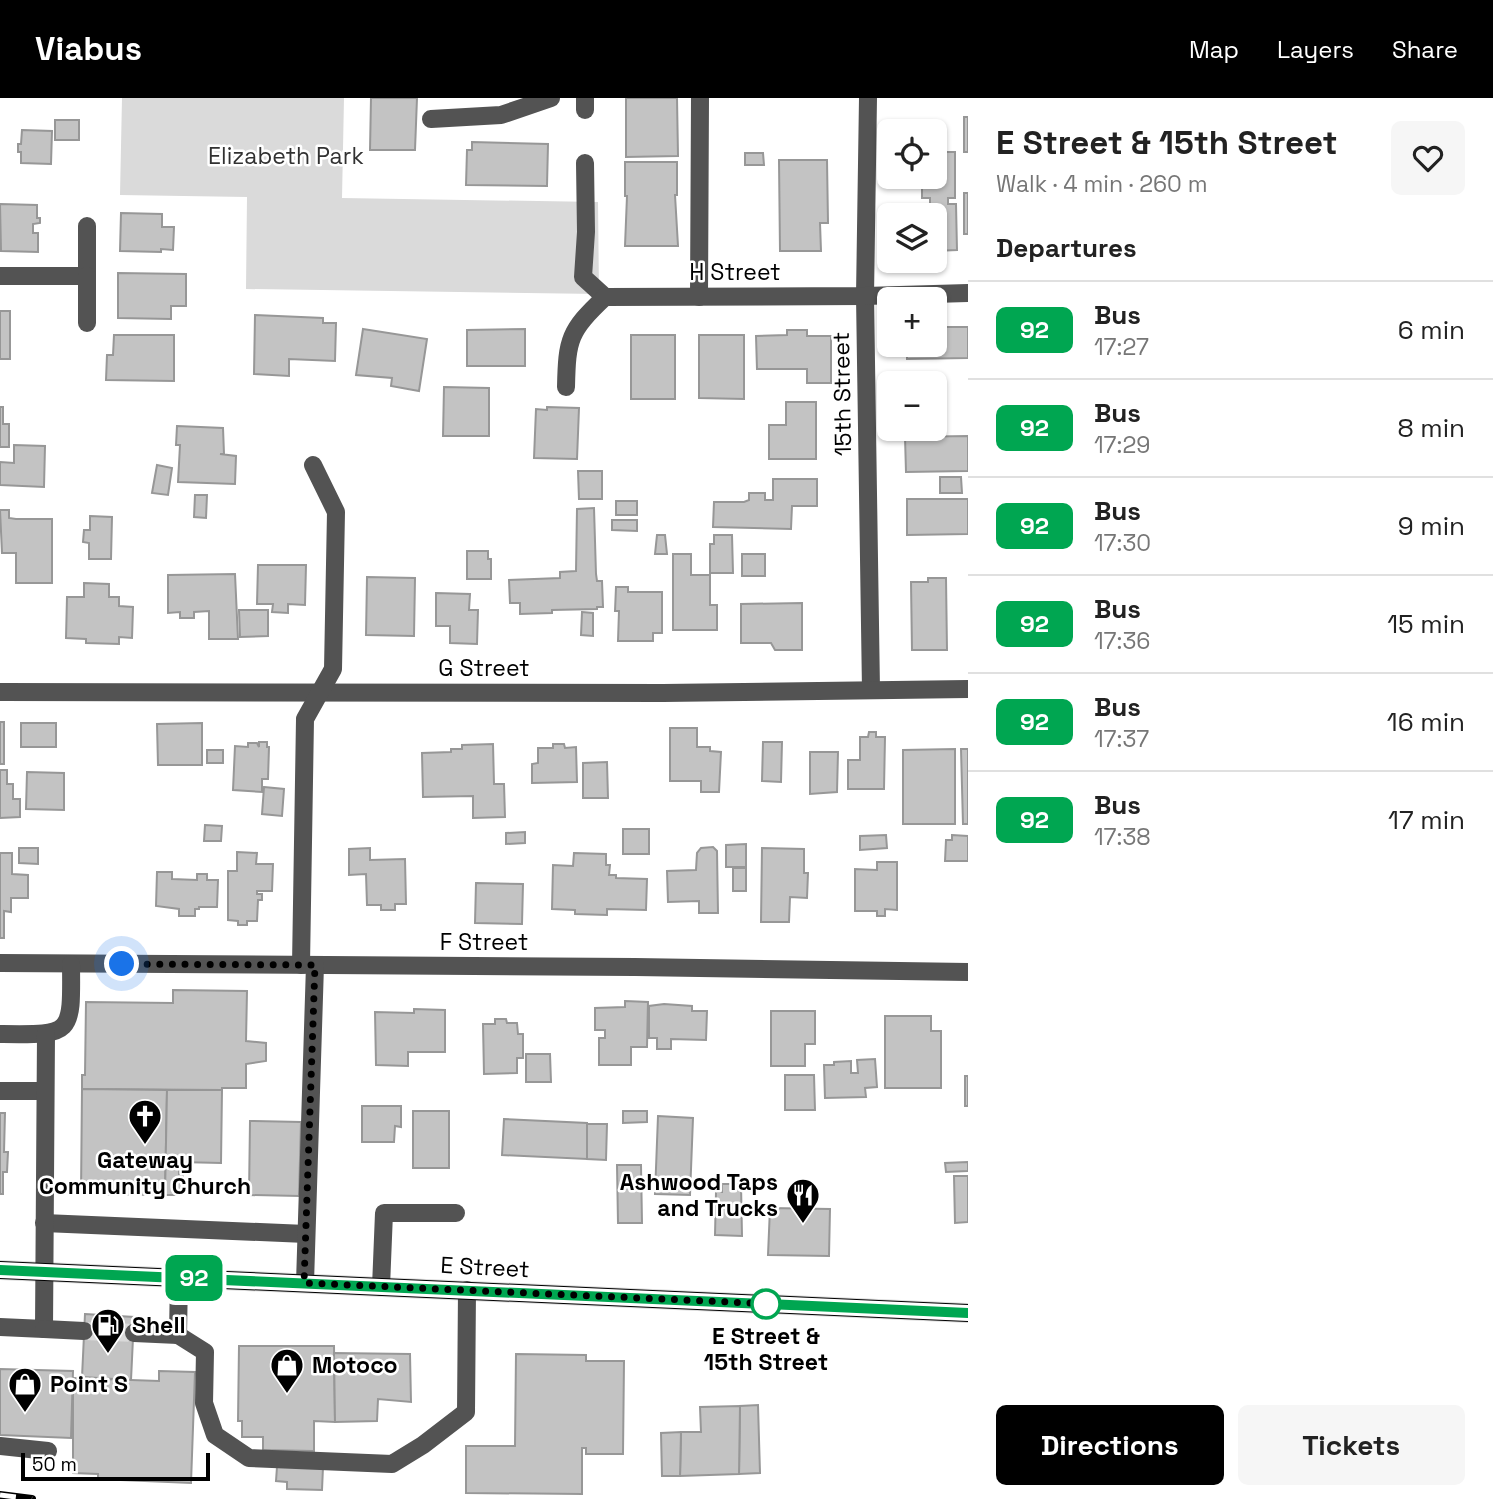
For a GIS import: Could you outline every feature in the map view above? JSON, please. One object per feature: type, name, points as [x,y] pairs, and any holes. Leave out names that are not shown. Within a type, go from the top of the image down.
[{"type":"main road","name":"E Street","points":[[0,1270],[968,1313]]},
{"type":"street","points":[[431,119],[501,115],[551,98]]},
{"type":"street","points":[[699,297],[700,98]]},
{"type":"street","name":"15th Street","points":[[868,98],[865,296],[871,690]]},
{"type":"street","points":[[566,387],[567,348],[580,320],[605,298],[583,277],[586,232],[585,163]]},
{"type":"street","points":[[87,226],[87,323]]},
{"type":"street","points":[[0,276],[87,275]]},
{"type":"street","name":"H Street","points":[[605,298],[968,293]]},
{"type":"street","points":[[304,1283],[308,965],[304,719],[333,669],[336,512],[313,465]]},
{"type":"street","name":"G Street","points":[[0,692],[663,693],[968,689]]},
{"type":"street","name":"F Street","points":[[0,963],[968,972]]},
{"type":"street","points":[[0,1034],[46,1034],[60,1029],[71,1014],[71,964]]},
{"type":"street","points":[[44,1329],[46,1034]]},
{"type":"street","points":[[0,1091],[45,1091]]},
{"type":"street","points":[[381,1287],[383,1213],[456,1213]]},
{"type":"street","points":[[44,1223],[306,1234]]},
{"type":"street","points":[[178,1335],[179,1277]]},
{"type":"street","points":[[134,1333],[178,1335],[205,1352],[204,1403],[215,1435],[250,1458],[392,1464],[423,1445],[466,1412],[467,1290]]},
{"type":"street","points":[[0,1327],[84,1331]]},
{"type":"street","points":[[0,1446],[48,1451]]},
{"type":"green space","name":"Elizabeth Park","points":[[122,98],[344,98],[342,198],[598,202],[599,294],[246,289],[247,197],[120,195]]},
{"type":"building","points":[[371,98],[417,98],[415,150],[370,150]]},
{"type":"building","points":[[626,98],[677,98],[678,156],[626,157]]},
{"type":"building","points":[[964,117],[968,117],[968,152],[964,152]]},
{"type":"building","points":[[55,120],[79,120],[79,140],[55,140]]},
{"type":"building","points":[[22,130],[52,131],[51,164],[21,163],[18,144],[21,144]]},
{"type":"building","points":[[472,142],[548,144],[547,186],[466,185],[467,150],[472,150]]},
{"type":"building","points":[[947,152],[955,152],[955,198],[948,198],[948,204],[956,204],[957,250],[947,250],[947,203],[930,203],[930,198],[922,198],[922,189],[947,189]]},
{"type":"building","points":[[745,153],[763,153],[764,165],[745,165]]},
{"type":"building","points":[[779,160],[827,160],[828,223],[820,223],[821,251],[780,251]]},
{"type":"building","points":[[625,162],[677,162],[675,195],[678,246],[625,246]]},
{"type":"building","points":[[964,193],[968,193],[968,234],[964,234]]},
{"type":"building","points":[[0,204],[37,205],[37,218],[40,218],[40,223],[33,224],[33,233],[38,233],[38,252],[1,251]]},
{"type":"building","points":[[121,213],[162,214],[162,227],[174,227],[173,250],[120,251]]},
{"type":"building","points":[[118,273],[186,274],[186,306],[171,306],[171,319],[118,318]]},
{"type":"building","points":[[0,311],[10,311],[10,359],[0,359]]},
{"type":"building","points":[[255,315],[323,318],[323,323],[336,323],[335,361],[289,359],[289,376],[254,374]]},
{"type":"building","points":[[947,327],[968,327],[968,358],[907,359],[947,357]]},
{"type":"building","points":[[363,329],[427,339],[419,391],[391,386],[392,378],[356,375]]},
{"type":"building","points":[[525,329],[525,366],[467,366],[467,330]]},
{"type":"building","points":[[787,330],[807,330],[807,336],[831,336],[831,383],[807,383],[807,369],[757,369],[756,336],[787,335]]},
{"type":"building","points":[[114,335],[174,335],[174,381],[106,380],[107,355],[113,355]]},
{"type":"building","points":[[631,335],[675,335],[675,399],[631,399]]},
{"type":"building","points":[[699,335],[744,335],[744,399],[699,398]]},
{"type":"building","points":[[444,387],[489,388],[489,436],[443,436]]},
{"type":"building","points":[[786,402],[816,402],[816,459],[769,459],[769,425],[786,425]]},
{"type":"building","points":[[0,407],[3,407],[3,424],[9,424],[9,447],[0,447]]},
{"type":"building","points":[[547,407],[579,408],[577,459],[534,458],[536,409],[547,410]]},
{"type":"building","points":[[177,426],[223,428],[224,454],[220,454],[236,456],[235,484],[178,482],[180,445],[176,445]]},
{"type":"building","points":[[947,436],[968,436],[968,471],[906,472],[905,441],[947,441]]},
{"type":"building","points":[[14,445],[45,446],[44,487],[0,485],[0,462],[14,463]]},
{"type":"building","points":[[157,465],[172,468],[168,495],[152,493]]},
{"type":"building","points":[[578,471],[602,471],[602,499],[579,499]]},
{"type":"building","points":[[940,477],[961,477],[962,493],[940,493]]},
{"type":"building","points":[[773,479],[817,479],[817,506],[792,506],[791,529],[713,527],[714,502],[744,502],[749,500],[749,493],[765,493],[765,500],[773,500]]},
{"type":"building","points":[[195,495],[207,495],[206,518],[194,517]]},
{"type":"building","points":[[907,499],[968,499],[968,534],[907,535]]},
{"type":"building","points":[[616,501],[637,501],[637,515],[616,515]]},
{"type":"building","points":[[594,508],[596,574],[597,581],[602,581],[603,607],[520,614],[520,603],[510,603],[509,580],[560,578],[560,572],[576,571],[577,509]]},
{"type":"building","points":[[0,510],[9,510],[9,518],[52,519],[52,583],[16,583],[16,553],[2,553]]},
{"type":"building","points":[[90,516],[112,517],[111,559],[89,559],[89,543],[83,542],[84,530],[90,530]]},
{"type":"building","points":[[612,520],[637,520],[637,531],[612,530]]},
{"type":"building","points":[[657,535],[665,535],[667,554],[655,554]]},
{"type":"building","points":[[714,535],[732,535],[733,573],[710,573],[710,544],[714,544]]},
{"type":"building","points":[[467,551],[488,551],[488,559],[491,559],[491,579],[467,579]]},
{"type":"building","points":[[673,554],[691,554],[691,575],[710,575],[710,605],[717,605],[717,630],[673,630]]},
{"type":"building","points":[[742,554],[765,554],[765,576],[742,576]]},
{"type":"building","points":[[258,565],[306,565],[305,605],[288,604],[288,613],[272,612],[273,604],[257,604]]},
{"type":"building","points":[[235,574],[238,639],[209,639],[209,611],[194,612],[194,618],[180,618],[180,612],[168,613],[168,575]]},
{"type":"building","points":[[367,577],[415,578],[414,636],[366,635]]},
{"type":"building","points":[[928,578],[946,578],[947,650],[912,650],[911,582],[928,582]]},
{"type":"building","points":[[84,583],[109,584],[109,597],[119,597],[119,606],[133,607],[132,638],[119,637],[119,644],[86,643],[86,639],[66,638],[67,597],[84,597]]},
{"type":"building","points":[[616,587],[628,587],[628,592],[662,592],[662,633],[653,633],[653,641],[618,641],[619,611],[615,611]]},
{"type":"building","points":[[436,593],[470,594],[469,610],[478,610],[477,644],[450,643],[450,626],[436,626]]},
{"type":"building","points":[[802,603],[802,650],[775,650],[771,643],[741,643],[741,604]]},
{"type":"building","points":[[239,610],[268,610],[268,636],[240,637]]},
{"type":"building","points":[[582,612],[593,613],[593,636],[581,635]]},
{"type":"building","points":[[0,722],[4,722],[4,764],[0,764]]},
{"type":"building","points":[[21,723],[56,723],[56,747],[21,747]]},
{"type":"building","points":[[202,723],[202,765],[158,765],[157,724]]},
{"type":"building","points":[[670,728],[697,728],[697,747],[710,747],[710,751],[721,752],[719,792],[701,792],[701,781],[670,781]]},
{"type":"building","points":[[869,732],[876,732],[876,737],[885,737],[884,789],[848,789],[848,760],[860,760],[860,737],[868,737]]},
{"type":"building","points":[[259,742],[267,742],[269,747],[268,779],[262,779],[262,792],[233,790],[235,746],[248,747],[248,743],[257,743],[259,747]]},
{"type":"building","points":[[763,742],[782,742],[781,782],[762,781]]},
{"type":"building","points":[[493,744],[494,784],[504,784],[505,817],[473,818],[473,796],[423,797],[422,753],[451,752],[451,749],[462,749],[462,745]]},
{"type":"building","points":[[553,744],[564,744],[565,748],[576,747],[577,782],[532,783],[532,764],[538,763],[538,748],[553,748]]},
{"type":"building","points":[[955,749],[955,824],[903,824],[903,750]]},
{"type":"building","points":[[961,749],[968,749],[968,824],[963,824]]},
{"type":"building","points":[[207,750],[223,750],[223,763],[207,763]]},
{"type":"building","points":[[810,752],[838,752],[837,792],[810,794]]},
{"type":"building","points":[[607,762],[608,798],[583,798],[583,763]]},
{"type":"building","points":[[0,770],[7,770],[7,784],[13,784],[13,799],[20,799],[20,817],[0,818]]},
{"type":"building","points":[[27,772],[64,773],[64,810],[26,809]]},
{"type":"building","points":[[264,787],[284,789],[282,816],[262,814]]},
{"type":"building","points":[[205,825],[222,826],[221,841],[204,841]]},
{"type":"building","points":[[623,829],[649,829],[649,854],[623,854]]},
{"type":"building","points":[[525,832],[525,843],[506,844],[506,833]]},
{"type":"building","points":[[886,835],[887,848],[860,850],[860,836]]},
{"type":"building","points":[[952,835],[968,836],[968,861],[945,861],[946,840],[952,840]]},
{"type":"building","points":[[746,844],[746,867],[726,867],[726,845]]},
{"type":"building","points":[[713,847],[717,851],[718,913],[699,913],[699,901],[668,902],[667,871],[696,870],[697,853],[701,848]]},
{"type":"building","points":[[19,848],[38,848],[38,864],[19,863]]},
{"type":"building","points":[[370,848],[370,860],[405,859],[406,904],[395,904],[395,910],[381,910],[381,905],[367,905],[366,874],[349,875],[349,849]]},
{"type":"building","points":[[762,848],[804,849],[804,873],[808,873],[807,898],[790,897],[789,922],[761,922]]},
{"type":"building","points":[[237,852],[257,853],[256,864],[273,864],[272,891],[257,891],[257,894],[262,894],[262,900],[258,900],[257,921],[247,921],[247,925],[238,925],[238,921],[228,920],[228,871],[237,871]]},
{"type":"building","points":[[0,853],[12,853],[12,874],[28,875],[28,898],[11,898],[11,912],[4,911],[4,938],[0,938]]},
{"type":"building","points":[[574,853],[606,854],[606,865],[610,865],[609,875],[616,875],[616,878],[647,879],[646,910],[607,909],[607,915],[575,914],[575,910],[552,909],[553,865],[573,866]]},
{"type":"building","points":[[877,862],[897,862],[897,910],[885,909],[885,916],[877,916],[877,911],[855,911],[855,869],[877,870]]},
{"type":"building","points":[[733,868],[746,868],[746,891],[733,891]]},
{"type":"building","points":[[157,872],[172,872],[172,879],[197,880],[197,874],[207,874],[207,880],[218,880],[217,907],[199,907],[195,909],[195,916],[179,916],[179,909],[156,906]]},
{"type":"building","points":[[476,883],[523,884],[522,924],[475,923]]},
{"type":"building","points":[[173,990],[247,991],[246,1041],[266,1043],[266,1061],[246,1064],[246,1088],[82,1089],[82,1075],[85,1075],[86,1002],[173,1003]]},
{"type":"building","points":[[625,1001],[648,1002],[647,1047],[631,1047],[631,1065],[599,1065],[599,1038],[605,1038],[605,1030],[595,1030],[595,1008],[625,1007]]},
{"type":"building","points":[[649,1006],[692,1006],[692,1011],[707,1011],[706,1040],[671,1039],[671,1049],[657,1049],[657,1038],[649,1038]]},
{"type":"building","points":[[414,1009],[445,1010],[445,1052],[408,1052],[408,1066],[376,1065],[375,1012],[414,1013]]},
{"type":"building","points":[[771,1011],[815,1011],[815,1044],[805,1044],[805,1066],[771,1066]]},
{"type":"building","points":[[885,1016],[931,1016],[931,1031],[941,1031],[941,1088],[885,1088]]},
{"type":"building","points":[[495,1019],[517,1023],[518,1034],[523,1034],[523,1058],[517,1058],[517,1073],[484,1074],[483,1024],[495,1024]]},
{"type":"building","points":[[526,1054],[550,1054],[551,1082],[526,1082]]},
{"type":"building","points":[[875,1059],[877,1087],[865,1088],[866,1097],[825,1098],[824,1065],[851,1061],[851,1073],[858,1073],[857,1060]]},
{"type":"building","points":[[785,1075],[814,1075],[815,1110],[785,1110]]},
{"type":"building","points":[[965,1076],[968,1076],[968,1106],[965,1106]]},
{"type":"building","points":[[82,1089],[167,1090],[165,1195],[81,1194]]},
{"type":"building","points":[[167,1090],[222,1090],[221,1163],[179,1162],[179,1174],[183,1174],[182,1195],[165,1195]]},
{"type":"building","points":[[362,1106],[401,1106],[401,1127],[395,1126],[394,1142],[362,1142]]},
{"type":"building","points":[[413,1111],[449,1111],[449,1168],[413,1168]]},
{"type":"building","points":[[623,1111],[647,1111],[647,1122],[623,1123]]},
{"type":"building","points":[[0,1113],[5,1113],[4,1152],[8,1152],[7,1172],[3,1172],[3,1194],[0,1194]]},
{"type":"building","points":[[658,1116],[693,1118],[690,1195],[655,1194]]},
{"type":"building","points":[[504,1119],[587,1123],[587,1159],[502,1155]]},
{"type":"building","points":[[250,1121],[301,1122],[299,1196],[249,1195]]},
{"type":"building","points":[[587,1124],[607,1124],[606,1160],[587,1159]]},
{"type":"building","points":[[968,1162],[968,1171],[946,1172],[945,1163]]},
{"type":"building","points":[[617,1165],[641,1165],[642,1223],[618,1223]]},
{"type":"building","points":[[954,1176],[968,1176],[968,1222],[955,1223]]},
{"type":"building","points":[[722,1184],[741,1184],[742,1236],[715,1235],[716,1192],[722,1192]]},
{"type":"building","points":[[770,1208],[830,1209],[829,1256],[768,1255]]},
{"type":"building","name":"Shell","points":[[85,1314],[134,1317],[131,1380],[82,1377]]},
{"type":"building","name":"Motoco","points":[[239,1346],[334,1346],[335,1422],[314,1421],[314,1451],[263,1450],[263,1437],[242,1437],[242,1421],[238,1421]]},
{"type":"building","points":[[334,1353],[410,1354],[411,1402],[378,1399],[377,1421],[335,1422]]},
{"type":"building","points":[[516,1354],[586,1355],[586,1361],[624,1361],[623,1454],[586,1454],[586,1448],[582,1448],[582,1494],[466,1493],[466,1446],[515,1446]]},
{"type":"building","points":[[0,1369],[73,1371],[71,1438],[0,1435]]},
{"type":"building","points":[[159,1371],[195,1372],[191,1483],[98,1479],[98,1474],[73,1473],[73,1378],[159,1381]]},
{"type":"building","points":[[758,1405],[760,1473],[739,1474],[740,1406]]},
{"type":"building","points":[[740,1406],[739,1474],[680,1476],[681,1432],[701,1432],[700,1407]]},
{"type":"building","points":[[681,1432],[680,1476],[662,1476],[661,1433]]},
{"type":"building","points":[[277,1467],[323,1467],[322,1490],[287,1489],[287,1482],[276,1481]]},
{"type":"tunnel","points":[[84,1331],[134,1333]]},
{"type":"railway","points":[[0,1495],[32,1499]]},
{"type":"bus line","name":"92","points":[[0,1270],[968,1313]]},
{"type":"place","name":"Gateway Community Church","points":[[145,1146]]},
{"type":"place","name":"Ashwood Taps and Trucks","points":[[803,1225]]},
{"type":"place","name":"E Street & 15th Street","points":[[766,1304]]},
{"type":"place","name":"Shell","points":[[108,1355]]},
{"type":"place","name":"Motoco","points":[[287,1395]]},
{"type":"place","name":"Point S","points":[[25,1414]]},
{"type":"route","points":[[122,964],[315,965],[304,1283],[773,1304],[766,1304]]}]
